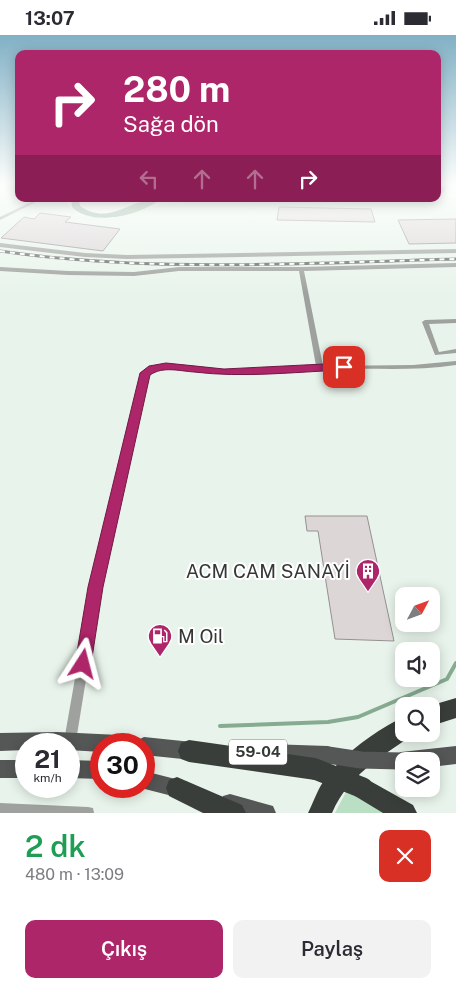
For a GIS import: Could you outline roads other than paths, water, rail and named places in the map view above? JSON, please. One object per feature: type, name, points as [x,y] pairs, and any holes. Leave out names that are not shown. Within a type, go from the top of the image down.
[{"type":"highway","points":[[440,713],[456,708]]},
{"type":"highway","points":[[320,813],[331,789],[351,767],[395,734]]},
{"type":"highway","points":[[189,751],[322,762],[405,813]]},
{"type":"highway","points":[[177,788],[207,803],[234,813]]},
{"type":"main road","points":[[0,742],[15,742]]},
{"type":"main road","points":[[155,747],[189,751]]},
{"type":"main road","points":[[322,762],[361,760],[401,761],[456,755]]},
{"type":"main road","points":[[0,769],[15,769]]},
{"type":"main road","points":[[155,783],[266,813]]},
{"type":"street","points":[[0,245],[85,255],[127,257],[456,251]]},
{"type":"street","points":[[0,269],[134,274],[179,269],[301,269],[456,265]]},
{"type":"street","points":[[301,269],[320,368]]},
{"type":"street","points":[[456,321],[425,322],[437,354],[456,351]]},
{"type":"street","points":[[71,733],[96,587],[145,373],[153,368],[166,366],[224,372],[320,368],[400,368],[456,363]]},
{"type":"street","points":[[0,809],[88,813]]},
{"type":"waterway","points":[[220,726],[328,722],[358,717],[447,679],[456,663]]},
{"type":"railway","points":[[0,251],[56,258],[170,264],[228,265],[456,259]]},
{"type":"place","name":"ACM CAM SANAYİ","points":[[368,592]]},
{"type":"place","name":"M Oil","points":[[160,657]]}]
